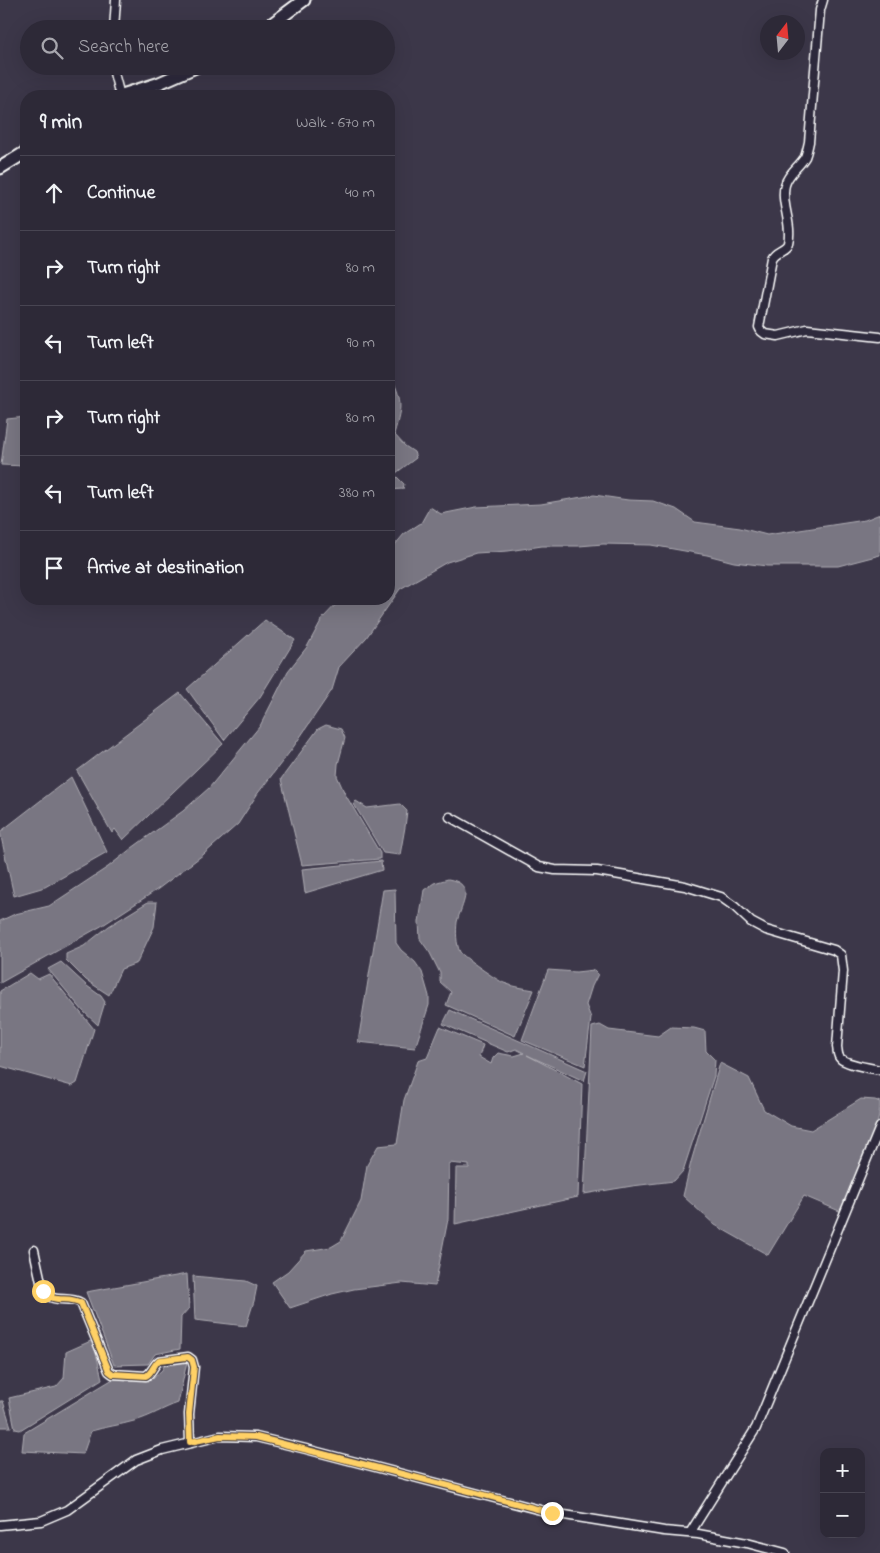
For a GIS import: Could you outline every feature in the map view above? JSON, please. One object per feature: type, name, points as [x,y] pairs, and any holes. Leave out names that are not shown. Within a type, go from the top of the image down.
[{"type":"street","points":[[115,20],[116,0]]},
{"type":"street","points":[[277,20],[304,0]]},
{"type":"street","points":[[823,0],[820,10],[809,142],[805,156],[791,173],[784,186],[789,218],[788,243],[786,247],[774,253],[772,258],[758,327],[766,334],[778,336],[806,329],[880,337]]},
{"type":"street","points":[[115,75],[118,90]]},
{"type":"street","points":[[138,90],[178,75]]},
{"type":"street","points":[[0,168],[20,156]]},
{"type":"street","points":[[450,817],[539,867],[555,870],[597,871],[685,886],[721,897],[751,922],[766,930],[834,950],[841,955],[843,971],[838,1055],[841,1059],[860,1066],[880,1070]]},
{"type":"street","points":[[690,1533],[756,1428],[880,1127]]},
{"type":"street","points":[[34,1250],[43,1291],[54,1299],[76,1300],[81,1303],[109,1371],[113,1374],[146,1376],[151,1373],[159,1360],[188,1357],[192,1360],[194,1367],[189,1414],[190,1442]]},
{"type":"street","points":[[0,1525],[41,1521],[67,1510],[136,1460],[162,1450],[220,1436],[256,1437],[552,1513],[664,1531],[690,1533],[747,1543],[785,1553]]},
{"type":"shaded area","points":[[395,385],[400,403],[395,430]]},
{"type":"shaded area","points":[[20,418],[20,466],[1,465],[7,419]]},
{"type":"shaded area","points":[[395,435],[405,446],[414,452],[416,458],[396,473]]},
{"type":"shaded area","points":[[395,476],[404,484],[403,489],[395,490]]},
{"type":"shaded area","points":[[594,495],[628,500],[653,501],[676,509],[695,522],[740,528],[767,535],[865,520],[880,514],[880,555],[838,566],[767,566],[734,562],[651,545],[542,546],[476,553],[447,562],[400,589],[395,596],[395,545],[404,534],[421,523],[430,507],[441,514],[476,507],[541,504]]},
{"type":"shaded area","points":[[335,605],[389,605],[366,638],[339,667],[332,690],[238,824],[204,854],[158,889],[103,925],[0,983],[0,921],[15,914],[49,906],[108,867],[183,811],[209,788],[260,726],[288,671],[307,647],[322,619]]},
{"type":"shaded area","points":[[265,620],[295,640],[260,697],[224,740],[187,689]]},
{"type":"shaded area","points":[[180,693],[223,744],[123,840],[115,829],[112,833],[77,771]]},
{"type":"shaded area","points":[[326,725],[341,729],[345,738],[337,776],[345,794],[380,853],[380,859],[302,865],[281,779],[318,729]]},
{"type":"shaded area","points":[[71,777],[107,852],[45,887],[14,896],[0,832]]},
{"type":"shaded area","points":[[356,801],[367,808],[400,804],[407,811],[400,855],[383,853],[355,806],[354,803]]},
{"type":"shaded area","points":[[381,861],[382,870],[305,893],[302,869]]},
{"type":"shaded area","points":[[448,879],[462,885],[465,890],[456,933],[460,952],[500,981],[512,986],[534,990],[515,1036],[446,1005],[451,992],[440,982],[440,973],[430,953],[420,939],[419,922],[424,890],[434,883]]},
{"type":"shaded area","points":[[395,889],[396,943],[422,972],[429,996],[429,1005],[415,1048],[358,1042],[383,890]]},
{"type":"shaded area","points":[[148,902],[157,902],[154,927],[137,963],[121,969],[109,995],[86,980],[66,960],[66,954],[84,946],[109,926]]},
{"type":"shaded area","points":[[61,962],[101,996],[105,1002],[98,1025],[83,1011],[48,969]]},
{"type":"shaded area","points":[[548,970],[576,972],[594,970],[598,974],[586,1005],[591,1018],[585,1066],[522,1040]]},
{"type":"shaded area","points":[[30,973],[38,979],[49,974],[94,1029],[77,1083],[72,1086],[0,1066],[0,991]]},
{"type":"shaded area","points":[[450,1010],[587,1071],[584,1081],[527,1055],[582,1084],[578,1197],[455,1224],[456,1168],[469,1168],[469,1165],[449,1163],[448,1219],[435,1286],[402,1283],[354,1289],[290,1308],[272,1282],[288,1271],[306,1251],[331,1247],[341,1241],[361,1201],[367,1165],[378,1146],[397,1144],[404,1100],[418,1061],[427,1058],[440,1027],[483,1045],[479,1057],[491,1064],[493,1058],[498,1053],[514,1056],[524,1053],[516,1049],[508,1052],[443,1024]]},
{"type":"shaded area","points":[[600,1025],[609,1030],[658,1036],[671,1027],[694,1028],[705,1031],[706,1051],[715,1060],[714,1076],[683,1171],[674,1181],[584,1194],[592,1027]]},
{"type":"shaded area","points":[[720,1063],[749,1078],[764,1110],[791,1126],[811,1130],[861,1099],[880,1102],[872,1144],[844,1213],[804,1196],[768,1255],[715,1225],[683,1196]]},
{"type":"shaded area","points":[[187,1274],[189,1308],[181,1317],[180,1349],[155,1354],[148,1364],[114,1365],[86,1292]]},
{"type":"shaded area","points":[[193,1276],[246,1281],[257,1286],[246,1326],[195,1320]]},
{"type":"shaded area","points":[[93,1340],[102,1379],[20,1430],[15,1429],[9,1398],[56,1387],[64,1378],[66,1352]]},
{"type":"shaded area","points":[[188,1357],[178,1403],[140,1419],[91,1431],[83,1454],[22,1451],[24,1433],[113,1379],[153,1378],[162,1370],[168,1359]]},
{"type":"shaded area","points":[[0,1401],[3,1401],[11,1427],[0,1427]]},
{"type":"route","points":[[43,1291],[54,1299],[76,1300],[81,1303],[109,1371],[113,1374],[118,1376],[146,1376],[151,1373],[159,1360],[188,1357],[192,1360],[194,1367],[189,1414],[190,1442],[220,1436],[256,1437],[552,1513]]}]
